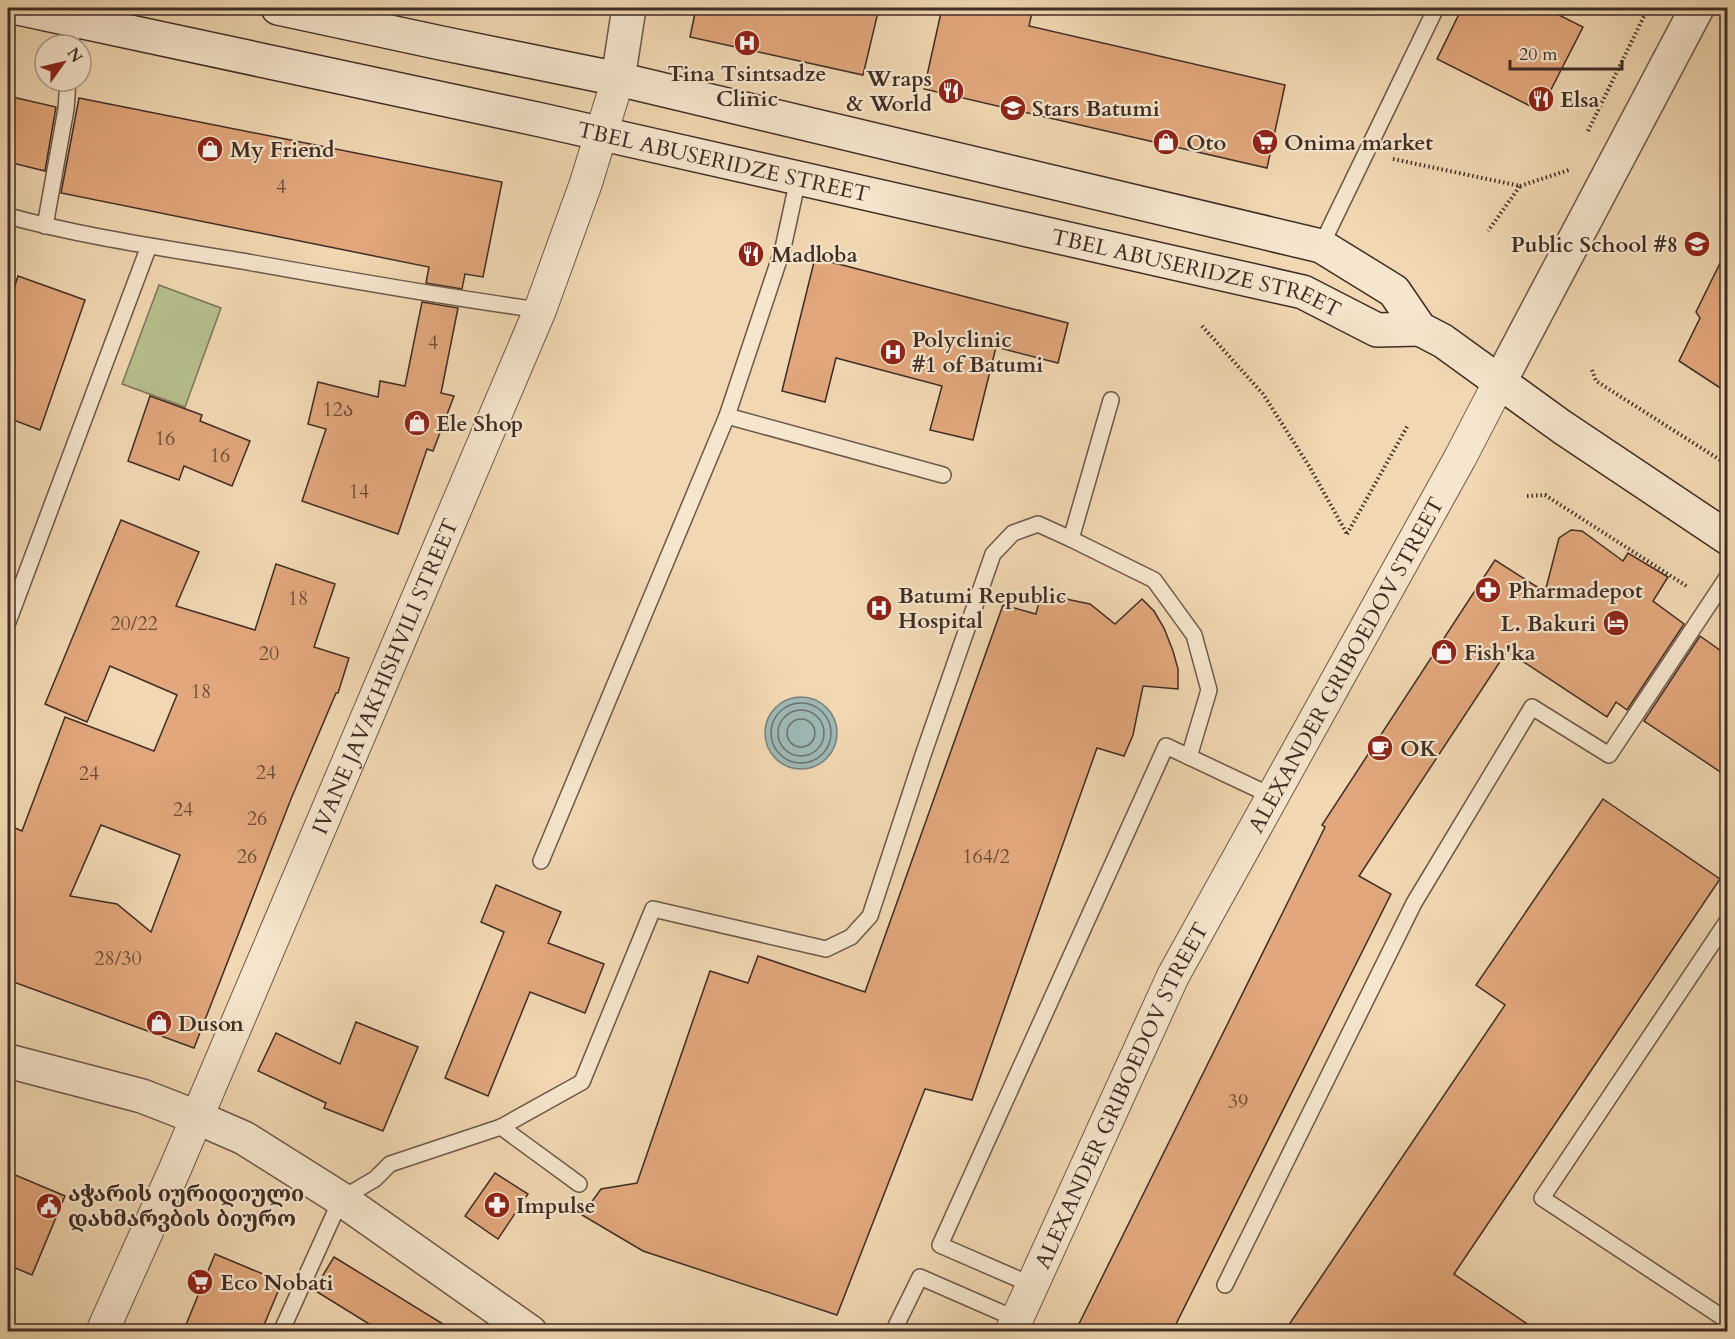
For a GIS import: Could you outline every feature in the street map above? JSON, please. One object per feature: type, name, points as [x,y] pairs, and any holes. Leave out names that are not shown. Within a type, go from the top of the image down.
[{"type":"main road","name":"TBEL ABUSERIDZE STREET","points":[[18,8],[72,32],[602,134],[1303,292],[1377,330],[1420,329]]},
{"type":"main road","points":[[278,8],[618,79],[1321,246],[1394,291],[1420,329],[1443,341],[1562,428],[1728,538]]},
{"type":"main road","name":"IVANE JAVAKHISHVILI STREET","points":[[618,79],[629,8]]},
{"type":"main road","name":"ALEXANDER GRIBOEDOV STREET","points":[[1499,383],[1697,8]]},
{"type":"main road","points":[[8,1061],[142,1096],[244,1138],[341,1198],[517,1328]]},
{"type":"street","name":"IVANE JAVAKHISHVILI STREET","points":[[102,1332],[175,1169],[540,310],[586,183],[618,79]]},
{"type":"street","name":"ALEXANDER GRIBOEDOV STREET","points":[[1013,1325],[1173,976],[1460,458],[1499,383]]},
{"type":"lane","points":[[1321,246],[1432,9]]},
{"type":"lane","points":[[45,226],[67,93]]},
{"type":"lane","points":[[541,861],[726,416],[783,248],[798,179]]},
{"type":"lane","points":[[8,216],[45,226],[149,246],[540,310]]},
{"type":"lane","points":[[8,622],[149,246]]},
{"type":"lane","points":[[1071,539],[1111,400]]},
{"type":"lane","points":[[726,416],[944,475]]},
{"type":"lane","points":[[281,1332],[341,1198],[375,1179],[390,1164],[501,1127],[582,1082],[653,909],[826,949],[851,937],[870,916],[993,554],[1013,533],[1038,524],[1154,580],[1194,635],[1209,690],[1189,757]]},
{"type":"lane","points":[[1225,1285],[1414,903],[1532,707],[1609,755],[1728,576]]},
{"type":"lane","points":[[1032,1285],[940,1245],[1166,746],[1272,796]]},
{"type":"lane","points":[[1728,924],[1726,923],[1542,1198],[1728,1321]]},
{"type":"lane","points":[[501,1127],[579,1184]]},
{"type":"lane","points":[[893,1332],[920,1277],[1013,1325]]},
{"type":"path","points":[[1583,141],[1647,8]]},
{"type":"path","points":[[1365,153],[1520,186],[1568,172],[1573,161]]},
{"type":"path","points":[[1488,231],[1520,186]]},
{"type":"path","points":[[1202,326],[1263,394],[1309,466],[1347,534],[1408,425]]},
{"type":"path","points":[[1592,370],[1596,381],[1728,465]]},
{"type":"path","points":[[1527,496],[1545,495],[1710,602]]},
{"type":"green space","points":[[159,285],[221,308],[185,407],[122,384]]},
{"type":"water","points":[[808,697],[827,707],[835,719],[837,733],[835,747],[827,759],[815,767],[794,769],[775,759],[767,747],[765,726],[775,707],[787,699]]},
{"type":"building","points":[[696,8],[879,8],[863,75],[690,37]]},
{"type":"building","points":[[942,8],[1033,8],[1029,26],[1285,85],[1267,168],[924,89]]},
{"type":"building","points":[[1462,8],[1545,8],[1583,27],[1540,111],[1437,59]]},
{"type":"building","points":[[8,96],[56,107],[45,171],[8,162]]},
{"type":"building","points":[[79,98],[502,182],[483,277],[465,274],[462,289],[426,283],[429,267],[61,193]]},
{"type":"building","points":[[1728,247],[1728,393],[1679,361],[1700,318],[1696,312]]},
{"type":"building","name":"Polyclinic #1 of Batumi","points":[[815,258],[1068,323],[1058,363],[996,347],[973,440],[930,430],[942,386],[836,358],[825,402],[782,391]]},
{"type":"building","points":[[18,276],[85,300],[40,430],[8,418],[8,307]]},
{"type":"building","points":[[422,302],[458,308],[441,393],[454,396],[433,451],[427,449],[398,534],[302,501],[326,429],[308,424],[318,382],[378,397],[380,381],[405,386]]},
{"type":"building","points":[[150,396],[202,415],[200,421],[250,441],[232,486],[184,466],[179,480],[128,461]]},
{"type":"building","points":[[121,520],[199,552],[176,606],[255,630],[276,564],[335,584],[314,647],[349,658],[338,693],[336,693],[291,799],[194,1048],[8,980],[8,825],[22,831],[65,717],[154,751],[177,695],[110,666],[87,722],[45,704]],"holes":[[[101,825],[180,855],[151,932],[117,904],[70,896]]]},
{"type":"building","points":[[1571,530],[1582,531],[1623,561],[1628,553],[1668,577],[1653,601],[1684,624],[1627,710],[1616,702],[1607,717],[1507,651],[1359,876],[1391,894],[1172,1332],[1075,1332],[1325,827],[1322,825],[1495,560],[1545,592],[1559,538]]},
{"type":"building","points":[[1040,597],[1090,604],[1115,624],[1142,599],[1154,611],[1164,628],[1178,669],[1178,689],[1143,686],[1133,735],[1124,756],[1097,748],[972,1100],[925,1089],[837,1315],[643,1251],[582,1215],[601,1189],[637,1183],[710,971],[748,983],[758,956],[865,992],[1003,605],[1036,614]]},
{"type":"building","points":[[1700,636],[1728,656],[1728,777],[1644,721]]},
{"type":"building","points":[[1603,799],[1720,879],[1454,1274],[1539,1332],[1284,1332],[1505,1005],[1476,985]]},
{"type":"building","points":[[496,885],[561,912],[548,943],[604,964],[585,1013],[530,992],[488,1096],[445,1078],[504,932],[481,922]]},
{"type":"building","points":[[356,1022],[418,1047],[383,1131],[324,1108],[326,1103],[258,1071],[276,1033],[340,1064]]},
{"type":"building","points":[[8,1172],[65,1196],[32,1275],[8,1265]]},
{"type":"building","name":"Impulse","points":[[495,1173],[528,1194],[498,1239],[465,1216]]},
{"type":"building","points":[[215,1254],[282,1282],[261,1332],[183,1332]]},
{"type":"building","points":[[334,1257],[456,1332],[382,1332],[314,1290]]},
{"type":"place","name":"Tina Tsintsadze Clinic","points":[[747,43]]},
{"type":"place","name":"Wraps & World","points":[[951,91]]},
{"type":"place","name":"Elsa","points":[[1541,99]]},
{"type":"place","name":"Stars Batumi","points":[[1013,108]]},
{"type":"place","name":"Oto","points":[[1166,142]]},
{"type":"place","name":"Onima market","points":[[1265,142]]},
{"type":"place","name":"My Friend","points":[[210,149]]},
{"type":"place","name":"Public School #8","points":[[1697,244]]},
{"type":"place","name":"Madloba","points":[[751,254]]},
{"type":"place","name":"Polyclinic #1 of Batumi","points":[[893,352]]},
{"type":"place","name":"Ele Shop","points":[[417,423]]},
{"type":"place","name":"Pharmadepot","points":[[1488,590]]},
{"type":"place","name":"Batumi Republic Hospital","points":[[879,608]]},
{"type":"place","name":"L. Bakuri","points":[[1616,623]]},
{"type":"place","name":"Fish'ka","points":[[1444,652]]},
{"type":"place","name":"OK","points":[[1380,748]]},
{"type":"place","name":"Duson","points":[[159,1023]]},
{"type":"place","name":"Impulse","points":[[497,1205]]},
{"type":"place","name":"აჭარის იურიდიული დახმარვბის ბიურო","points":[[49,1206]]},
{"type":"place","name":"Eco Nobati","points":[[200,1282]]}]
